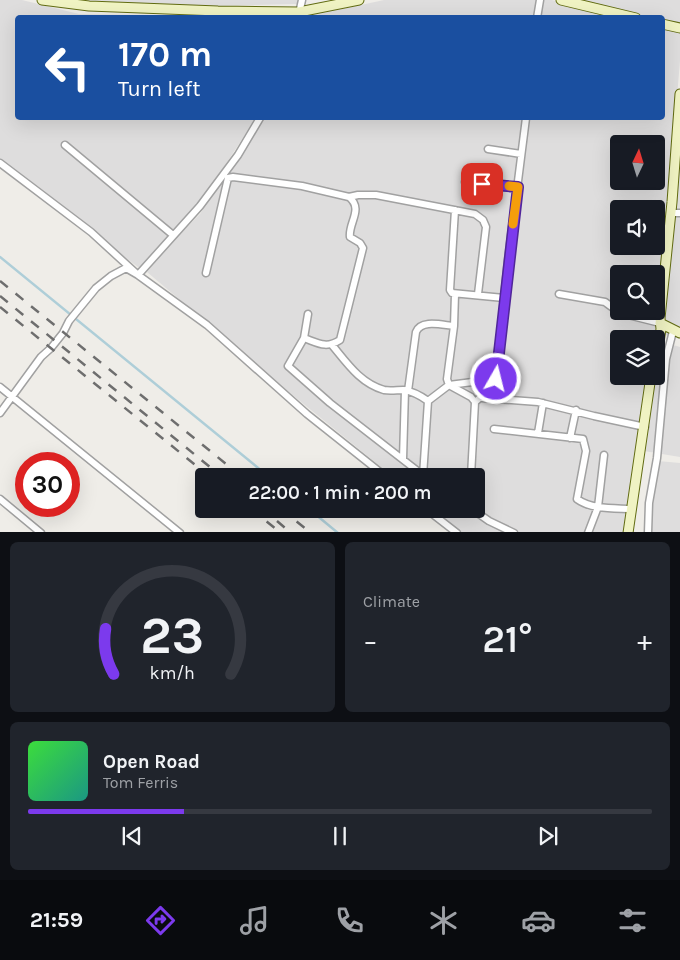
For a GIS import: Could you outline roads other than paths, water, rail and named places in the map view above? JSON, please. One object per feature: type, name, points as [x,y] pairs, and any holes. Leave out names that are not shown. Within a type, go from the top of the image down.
[{"type":"main road","points":[[42,0],[89,6],[299,15],[359,0]]},
{"type":"main road","points":[[561,0],[624,15]]},
{"type":"main road","points":[[665,25],[680,28]]},
{"type":"main road","points":[[660,330],[675,213],[680,94]]},
{"type":"main road","points":[[660,327],[677,332]]},
{"type":"main road","points":[[628,532],[652,385]]},
{"type":"main road","points":[[633,532],[652,385]]},
{"type":"street","points":[[299,15],[302,0]]},
{"type":"street","points":[[538,15],[540,0]]},
{"type":"street","points":[[138,275],[200,206],[228,170],[259,120]]},
{"type":"street","points":[[475,402],[494,386],[496,379],[526,120]]},
{"type":"street","points":[[65,146],[174,235]]},
{"type":"street","points":[[488,149],[521,154]]},
{"type":"street","points":[[0,163],[91,232],[138,275]]},
{"type":"street","points":[[206,273],[228,178],[233,176],[302,186],[349,197],[354,200],[356,215],[350,231],[350,237],[360,243],[363,248],[340,340],[332,345],[304,338]]},
{"type":"street","points":[[465,182],[518,187]]},
{"type":"street","points":[[349,197],[376,195],[475,214],[483,220],[486,227],[478,294]]},
{"type":"street","points":[[455,210],[450,290],[455,294],[478,294],[504,298]]},
{"type":"street","points":[[0,413],[41,357],[63,333],[69,321],[87,299],[104,281],[126,268],[207,325],[307,414],[375,468]]},
{"type":"street","points":[[455,294],[454,326],[447,379],[449,386],[470,397],[475,402],[471,468]]},
{"type":"street","points":[[559,294],[606,302],[620,313],[660,327]]},
{"type":"street","points":[[308,314],[304,338],[288,366],[330,403],[413,468]]},
{"type":"street","points":[[403,460],[406,391],[418,326],[423,324],[454,326]]},
{"type":"street","points":[[648,532],[649,503],[656,458],[666,359],[677,332]]},
{"type":"street","points":[[332,345],[359,378],[375,387],[386,390],[406,391],[428,401]]},
{"type":"street","points":[[428,401],[449,386],[496,379]]},
{"type":"street","points":[[0,387],[180,532]]},
{"type":"street","points":[[482,398],[543,403],[645,426]]},
{"type":"street","points":[[424,468],[428,401]]},
{"type":"street","points":[[538,433],[543,403]]},
{"type":"street","points":[[570,438],[576,410]]},
{"type":"street","points":[[494,429],[583,439],[586,450],[577,499],[598,507],[632,509]]},
{"type":"street","points":[[588,532],[598,507],[604,454]]},
{"type":"street","points":[[0,499],[40,532]]},
{"type":"street","points":[[438,518],[457,532]]},
{"type":"street","points":[[485,518],[514,532]]},
{"type":"waterway","points":[[0,257],[258,468]]},
{"type":"waterway","points":[[320,518],[337,532]]},
{"type":"railway","points":[[0,281],[231,468]]},
{"type":"railway","points":[[0,296],[211,468]]},
{"type":"railway","points":[[0,307],[199,468]]},
{"type":"railway","points":[[262,518],[280,532]]},
{"type":"railway","points":[[292,518],[310,532]]},
{"type":"railway","points":[[277,521],[290,532]]}]
